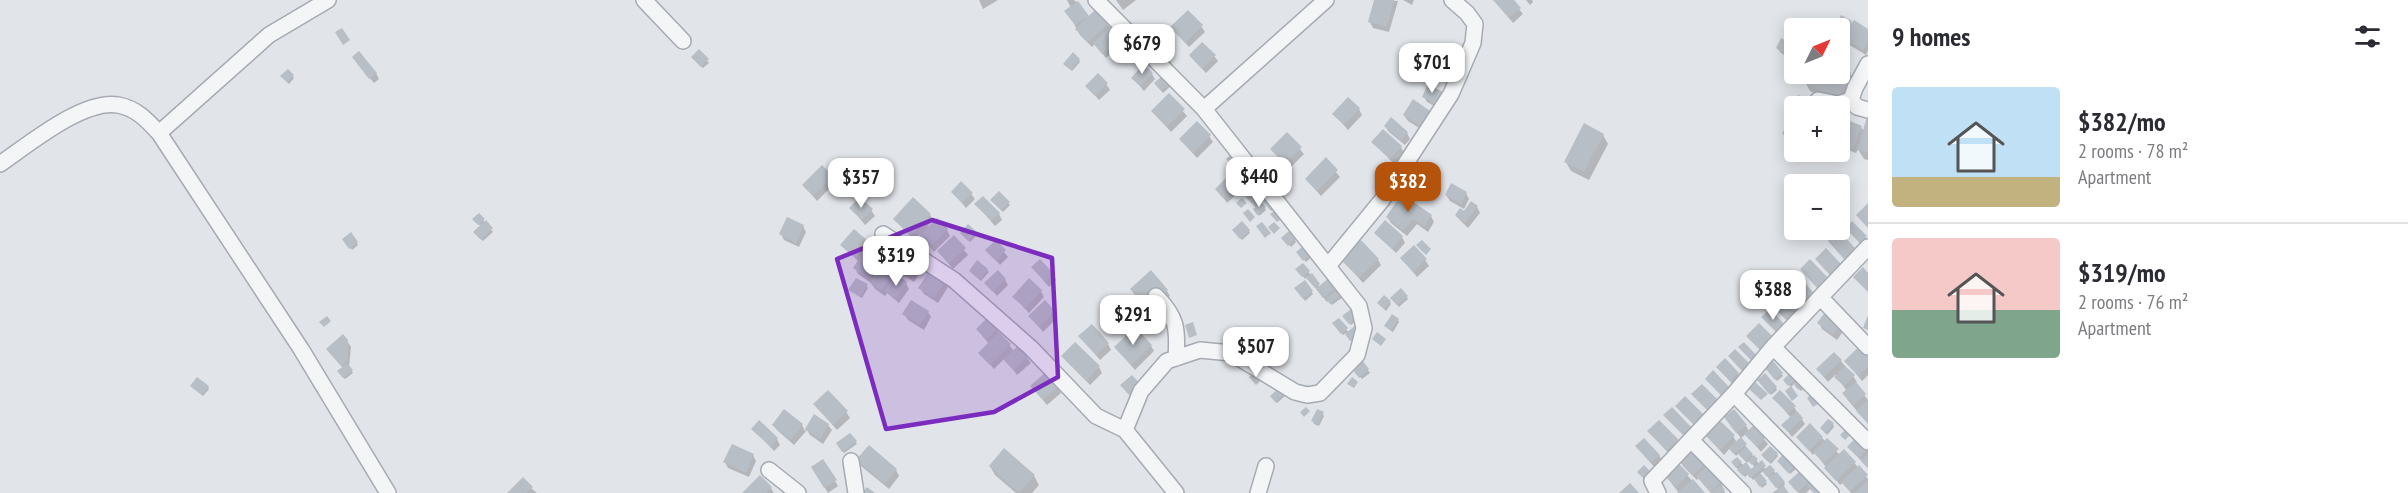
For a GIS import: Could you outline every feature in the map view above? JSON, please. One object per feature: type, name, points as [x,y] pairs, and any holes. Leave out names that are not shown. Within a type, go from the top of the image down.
[{"type":"street","points":[[159,133],[269,35],[328,0]]},
{"type":"street","points":[[644,0],[683,41]]},
{"type":"street","points":[[1096,0],[1204,109],[1359,306],[1364,328],[1357,355],[1320,393],[1307,395],[1295,392],[1231,353],[1200,350],[1167,361],[1141,391],[1125,430]]},
{"type":"street","points":[[1204,109],[1326,0]]},
{"type":"street","points":[[1328,266],[1382,200],[1451,94],[1473,43],[1474,24],[1467,13],[1452,0]]},
{"type":"street","points":[[1868,64],[1851,100],[1857,106],[1868,110]]},
{"type":"street","points":[[0,164],[64,122],[87,110],[105,105],[117,105],[131,109],[144,117],[159,133],[301,350],[388,493]]},
{"type":"street","points":[[883,234],[954,280],[1031,348],[1096,416],[1125,430],[1176,493]]},
{"type":"street","points":[[1658,493],[1652,481],[1734,394],[1773,347],[1868,247]]},
{"type":"street","points":[[1156,296],[1172,313],[1177,340],[1176,358]]},
{"type":"street","points":[[1821,298],[1862,336],[1868,348]]},
{"type":"street","points":[[1773,347],[1868,442]]},
{"type":"street","points":[[1734,394],[1831,493]]},
{"type":"street","points":[[1691,440],[1743,493]]},
{"type":"street","points":[[851,461],[856,493]]},
{"type":"street","points":[[1258,493],[1266,466]]},
{"type":"street","points":[[769,470],[798,493]]},
{"type":"highlighted area","points":[[932,220],[1052,258],[1058,377],[994,412],[886,429],[837,259]]},
{"type":"building","points":[[1374,0],[1394,0],[1387,27],[1368,22]]},
{"type":"building","points":[[1493,0],[1514,0],[1521,8],[1509,18]]},
{"type":"building","points":[[1078,1],[1089,16],[1075,25],[1064,11]]},
{"type":"building","points":[[1096,9],[1109,23],[1088,42],[1075,29]]},
{"type":"building","points":[[1188,10],[1203,25],[1185,43],[1170,27]]},
{"type":"building","points":[[1854,20],[1868,29],[1868,41],[1863,50],[1850,42],[1850,26]]},
{"type":"building","points":[[1112,25],[1122,36],[1102,54],[1093,43]]},
{"type":"building","points":[[342,28],[350,40],[343,45],[335,32]]},
{"type":"building","points":[[1781,38],[1784,40],[1784,52],[1776,48]]},
{"type":"building","points":[[1202,42],[1216,55],[1202,69],[1189,55]]},
{"type":"building","points":[[699,49],[709,59],[701,67],[691,57]]},
{"type":"building","points":[[1440,49],[1457,58],[1452,68],[1435,60]]},
{"type":"building","points":[[359,51],[377,73],[369,79],[352,57]]},
{"type":"building","points":[[1073,52],[1080,59],[1071,70],[1063,64]]},
{"type":"building","points":[[1144,64],[1153,73],[1140,86],[1131,78]]},
{"type":"building","points":[[1432,67],[1447,73],[1444,82],[1429,76]]},
{"type":"building","points":[[288,69],[294,75],[287,82],[280,76]]},
{"type":"building","points":[[1167,72],[1174,80],[1161,91],[1154,83]]},
{"type":"building","points":[[1098,73],[1108,83],[1095,96],[1085,86]]},
{"type":"building","points":[[1428,84],[1443,92],[1436,104],[1422,97]]},
{"type":"building","points":[[1807,84],[1845,84],[1839,96],[1829,96]]},
{"type":"building","points":[[1169,93],[1185,109],[1167,127],[1151,111]]},
{"type":"building","points":[[1348,97],[1360,108],[1344,125],[1332,114]]},
{"type":"building","points":[[1413,99],[1430,111],[1420,126],[1403,115]]},
{"type":"building","points":[[1868,113],[1868,153],[1857,150]]},
{"type":"building","points":[[1391,117],[1408,132],[1401,141],[1384,126]]},
{"type":"building","points":[[1197,121],[1211,135],[1193,153],[1179,139]]},
{"type":"building","points":[[1850,121],[1862,126],[1853,148],[1850,147]]},
{"type":"building","points":[[1584,123],[1604,134],[1584,172],[1564,162]]},
{"type":"building","points":[[1383,129],[1402,146],[1390,159],[1371,142]]},
{"type":"building","points":[[1287,132],[1302,147],[1285,164],[1270,149]]},
{"type":"building","points":[[1234,152],[1243,161],[1235,168],[1226,159]]},
{"type":"building","points":[[1326,157],[1338,170],[1317,191],[1305,179]]},
{"type":"building","points":[[858,158],[872,174],[863,182],[849,166]]},
{"type":"building","points":[[1244,162],[1254,172],[1239,186],[1230,176]]},
{"type":"building","points":[[822,165],[833,176],[813,196],[802,185]]},
{"type":"building","points":[[1426,168],[1438,175],[1428,192],[1416,185]]},
{"type":"building","points":[[1257,176],[1268,189],[1252,204],[1240,191]]},
{"type":"building","points":[[1226,178],[1235,188],[1223,198],[1215,189]]},
{"type":"building","points":[[961,181],[973,193],[962,203],[951,192]]},
{"type":"building","points":[[1451,183],[1467,192],[1461,204],[1445,195]]},
{"type":"building","points":[[999,191],[1010,202],[1001,210],[990,200]]},
{"type":"building","points":[[1269,193],[1277,204],[1269,209],[1261,199]]},
{"type":"building","points":[[1402,194],[1432,215],[1424,227],[1413,219],[1403,231],[1386,217]]},
{"type":"building","points":[[983,196],[1000,213],[992,221],[974,204]]},
{"type":"building","points":[[860,197],[873,209],[862,220],[849,208]]},
{"type":"building","points":[[913,197],[931,214],[911,236],[893,219]]},
{"type":"building","points":[[1242,198],[1247,203],[1241,208],[1236,203]]},
{"type":"building","points":[[1471,201],[1478,206],[1465,223],[1455,215],[1460,208],[1464,211]]},
{"type":"building","points":[[1262,202],[1266,207],[1257,215],[1253,209]]},
{"type":"building","points":[[1868,203],[1868,228],[1856,215]]},
{"type":"building","points":[[1280,206],[1287,215],[1277,222],[1270,214]]},
{"type":"building","points":[[1248,209],[1255,217],[1250,222],[1243,213]]},
{"type":"building","points":[[479,213],[485,219],[478,225],[472,219]]},
{"type":"building","points":[[787,217],[804,225],[796,243],[779,234]]},
{"type":"building","points":[[937,218],[948,229],[930,247],[919,236]]},
{"type":"building","points":[[486,220],[493,228],[481,240],[473,232]]},
{"type":"building","points":[[1385,220],[1403,236],[1392,249],[1374,233]]},
{"type":"building","points":[[1242,221],[1250,230],[1240,239],[1232,230]]},
{"type":"building","points":[[1852,221],[1867,236],[1860,243],[1850,233]]},
{"type":"building","points":[[1262,222],[1271,233],[1265,238],[1256,226]]},
{"type":"building","points":[[1274,222],[1280,228],[1274,234],[1268,227]]},
{"type":"building","points":[[968,224],[977,232],[968,241],[960,233]]},
{"type":"building","points":[[854,229],[868,241],[855,258],[840,245]]},
{"type":"building","points":[[1289,231],[1296,239],[1288,246],[1281,238]]},
{"type":"building","points":[[351,232],[358,242],[349,249],[342,239]]},
{"type":"building","points":[[954,235],[966,248],[949,264],[937,251]]},
{"type":"building","points":[[996,240],[1006,250],[996,261],[985,250]]},
{"type":"building","points":[[1361,240],[1379,259],[1359,278],[1341,260]]},
{"type":"building","points":[[1422,240],[1431,249],[1426,255],[1416,245]]},
{"type":"building","points":[[1847,240],[1855,248],[1844,259],[1828,241]]},
{"type":"building","points":[[876,241],[887,249],[880,260],[868,252]]},
{"type":"building","points":[[1307,243],[1314,252],[1303,261],[1296,252]]},
{"type":"building","points":[[1414,245],[1427,259],[1413,272],[1400,258]]},
{"type":"building","points":[[1826,248],[1841,264],[1830,275],[1815,259]]},
{"type":"building","points":[[896,251],[918,266],[910,277],[888,262]]},
{"type":"building","points":[[863,253],[878,264],[868,278],[853,268]]},
{"type":"building","points":[[1040,259],[1054,274],[1045,282],[1031,267]]},
{"type":"building","points":[[1810,259],[1828,278],[1817,288],[1800,269]]},
{"type":"building","points":[[977,260],[988,269],[980,280],[969,271]]},
{"type":"building","points":[[1303,263],[1310,271],[1302,277],[1295,269]]},
{"type":"building","points":[[882,266],[893,274],[881,291],[870,283]]},
{"type":"building","points":[[1863,267],[1868,273],[1868,292],[1853,277]]},
{"type":"building","points":[[930,270],[946,280],[934,298],[918,288]]},
{"type":"building","points":[[998,270],[1006,279],[993,292],[984,283]]},
{"type":"building","points":[[1151,270],[1168,290],[1147,309],[1130,289]]},
{"type":"building","points":[[1312,273],[1320,284],[1315,288],[1306,278]]},
{"type":"building","points":[[896,274],[907,282],[896,299],[884,291]]},
{"type":"building","points":[[1331,276],[1339,285],[1323,298],[1316,289]]},
{"type":"building","points":[[1798,276],[1814,293],[1803,303],[1787,286]]},
{"type":"building","points":[[856,278],[868,284],[860,297],[848,290]]},
{"type":"building","points":[[1029,278],[1042,290],[1026,308],[1012,297]]},
{"type":"building","points":[[1305,280],[1313,291],[1303,299],[1294,288]]},
{"type":"building","points":[[1340,287],[1345,292],[1330,304],[1326,299]]},
{"type":"building","points":[[1401,288],[1408,296],[1397,305],[1390,298]]},
{"type":"building","points":[[1384,295],[1391,301],[1384,309],[1377,303]]},
{"type":"building","points":[[1784,296],[1796,308],[1785,319],[1773,306]]},
{"type":"building","points":[[911,300],[929,311],[920,325],[902,314]]},
{"type":"building","points":[[1045,300],[1055,311],[1039,327],[1028,316]]},
{"type":"building","points":[[1355,306],[1361,314],[1349,324],[1342,316]]},
{"type":"building","points":[[1770,309],[1785,325],[1777,333],[1761,317]]},
{"type":"building","points":[[1826,311],[1842,323],[1833,335],[1817,323]]},
{"type":"building","points":[[1392,314],[1399,319],[1391,330],[1384,326]]},
{"type":"building","points":[[1868,315],[1868,330],[1863,328]]},
{"type":"building","points":[[327,316],[331,321],[324,327],[319,322]]},
{"type":"building","points":[[988,317],[998,328],[986,340],[976,329]]},
{"type":"building","points":[[1339,318],[1348,328],[1341,334],[1332,323]]},
{"type":"building","points":[[1193,322],[1197,335],[1189,338],[1185,325]]},
{"type":"building","points":[[1759,323],[1776,340],[1763,353],[1746,336]]},
{"type":"building","points":[[1092,324],[1109,343],[1096,355],[1078,336]]},
{"type":"building","points":[[1357,324],[1362,331],[1350,341],[1345,334]]},
{"type":"building","points":[[1135,327],[1152,345],[1131,365],[1114,347]]},
{"type":"building","points":[[999,332],[1011,344],[990,365],[978,353]]},
{"type":"building","points":[[1377,332],[1386,339],[1381,346],[1372,339]]},
{"type":"building","points":[[343,334],[348,340],[348,360],[341,366],[326,349]]},
{"type":"building","points":[[1075,342],[1100,366],[1086,381],[1061,356]]},
{"type":"building","points":[[1744,342],[1758,357],[1753,362],[1738,347]]},
{"type":"building","points":[[1863,343],[1868,349],[1868,367],[1858,376],[1844,361]]},
{"type":"building","points":[[1019,345],[1029,356],[1013,370],[1003,359]]},
{"type":"building","points":[[1735,349],[1750,364],[1742,371],[1728,356]]},
{"type":"building","points":[[1834,352],[1842,360],[1824,377],[1816,369]]},
{"type":"building","points":[[1725,358],[1739,373],[1730,381],[1716,367]]},
{"type":"building","points":[[1362,360],[1369,369],[1359,378],[1352,369]]},
{"type":"building","points":[[1773,361],[1783,373],[1775,380],[1765,368]]},
{"type":"building","points":[[347,363],[353,370],[343,378],[337,371]]},
{"type":"building","points":[[1845,366],[1855,375],[1844,386],[1834,377]]},
{"type":"building","points":[[1256,370],[1264,378],[1256,385],[1249,377]]},
{"type":"building","points":[[1713,370],[1729,387],[1721,395],[1705,379]]},
{"type":"building","points":[[1046,372],[1059,386],[1043,400],[1030,386]]},
{"type":"building","points":[[1765,373],[1777,387],[1769,394],[1757,380]]},
{"type":"building","points":[[1790,373],[1796,379],[1788,386],[1783,380]]},
{"type":"building","points":[[1132,375],[1141,385],[1130,396],[1120,385]]},
{"type":"building","points":[[1802,376],[1808,381],[1799,390],[1794,385]]},
{"type":"building","points":[[197,377],[209,386],[202,395],[190,386]]},
{"type":"building","points":[[1352,377],[1358,382],[1354,388],[1347,384]]},
{"type":"building","points":[[1755,382],[1768,394],[1761,400],[1749,389]]},
{"type":"building","points":[[1856,382],[1866,394],[1853,406],[1842,393]]},
{"type":"building","points":[[1702,384],[1721,403],[1710,413],[1691,394]]},
{"type":"building","points":[[1791,386],[1798,396],[1792,401],[1785,391]]},
{"type":"building","points":[[1280,387],[1285,393],[1275,402],[1270,396]]},
{"type":"building","points":[[828,390],[848,411],[833,425],[813,404]]},
{"type":"building","points":[[1780,390],[1796,406],[1788,413],[1772,398]]},
{"type":"building","points":[[1817,390],[1824,400],[1813,407],[1807,398]]},
{"type":"building","points":[[1685,396],[1705,416],[1695,426],[1675,406]]},
{"type":"building","points":[[1868,400],[1868,423],[1856,411]]},
{"type":"building","points":[[1306,407],[1310,411],[1304,417],[1300,412]]},
{"type":"building","points":[[1672,407],[1692,428],[1684,436],[1663,415]]},
{"type":"building","points":[[784,409],[803,424],[791,440],[772,425]]},
{"type":"building","points":[[1317,409],[1324,412],[1318,424],[1311,421]]},
{"type":"building","points":[[1734,409],[1747,425],[1736,433],[1724,417]]},
{"type":"building","points":[[1797,411],[1803,418],[1788,432],[1781,425]]},
{"type":"building","points":[[814,414],[829,424],[820,439],[805,429]]},
{"type":"building","points":[[1828,419],[1834,423],[1825,433],[1820,428]]},
{"type":"building","points":[[759,420],[778,438],[771,447],[751,429]]},
{"type":"building","points":[[1659,420],[1679,440],[1667,451],[1647,431]]},
{"type":"building","points":[[1719,420],[1735,435],[1720,450],[1705,435]]},
{"type":"building","points":[[1810,423],[1823,437],[1809,451],[1796,437]]},
{"type":"building","points":[[1754,425],[1766,437],[1757,447],[1744,434]]},
{"type":"building","points":[[1846,429],[1851,434],[1845,440],[1840,435]]},
{"type":"building","points":[[850,433],[857,441],[842,452],[836,443]]},
{"type":"building","points":[[1860,433],[1868,449],[1859,458],[1847,447]]},
{"type":"building","points":[[1741,437],[1747,444],[1734,454],[1728,448]]},
{"type":"building","points":[[1644,438],[1660,455],[1651,463],[1635,446]]},
{"type":"building","points":[[1827,438],[1839,449],[1824,463],[1813,452]]},
{"type":"building","points":[[732,444],[754,454],[746,473],[723,462]]},
{"type":"building","points":[[869,445],[897,469],[885,484],[856,460]]},
{"type":"building","points":[[1770,446],[1778,453],[1770,463],[1761,455]]},
{"type":"building","points":[[1692,447],[1707,462],[1693,475],[1678,460]]},
{"type":"building","points":[[1746,447],[1753,454],[1745,461],[1738,454]]},
{"type":"building","points":[[1004,448],[1035,475],[1019,493],[989,466]]},
{"type":"building","points":[[1844,449],[1856,462],[1836,481],[1824,468]]},
{"type":"building","points":[[1785,453],[1797,465],[1788,473],[1777,461]]},
{"type":"building","points":[[1868,454],[1868,468],[1861,461]]},
{"type":"building","points":[[1754,455],[1758,459],[1752,465],[1748,461]]},
{"type":"building","points":[[1737,457],[1742,462],[1736,468],[1731,462]]},
{"type":"building","points":[[823,459],[837,480],[824,488],[811,467]]},
{"type":"building","points":[[1762,460],[1766,466],[1750,478],[1746,473],[1743,476],[1737,470],[1746,462],[1751,469]]},
{"type":"building","points":[[1676,461],[1689,474],[1676,487],[1663,474]]},
{"type":"building","points":[[1644,465],[1653,474],[1646,481],[1637,472]]},
{"type":"building","points":[[1709,465],[1723,481],[1710,492],[1696,476]]},
{"type":"building","points":[[1770,465],[1775,470],[1767,477],[1762,471]]},
{"type":"building","points":[[1859,465],[1868,475],[1850,491],[1841,482]]},
{"type":"building","points":[[1801,470],[1811,480],[1798,492],[1788,482]]},
{"type":"building","points":[[1777,472],[1785,482],[1776,488],[1768,478]]},
{"type":"building","points":[[1761,474],[1767,481],[1760,487],[1754,479]]},
{"type":"building","points":[[760,475],[772,487],[766,493],[742,493]]},
{"type":"building","points":[[523,477],[533,487],[526,493],[507,493]]},
{"type":"building","points":[[1693,479],[1705,493],[1677,493]]},
{"type":"building","points":[[1815,479],[1823,488],[1818,493],[1814,493],[1807,486]]},
{"type":"building","points":[[1868,480],[1868,493],[1855,493]]},
{"type":"building","points":[[1630,483],[1639,493],[1619,493]]},
{"type":"building","points":[[1720,485],[1725,490],[1722,493],[1711,493]]},
{"type":"building","points":[[1783,485],[1789,493],[1772,493]]},
{"type":"building","points":[[867,487],[875,493],[862,493]]}]
